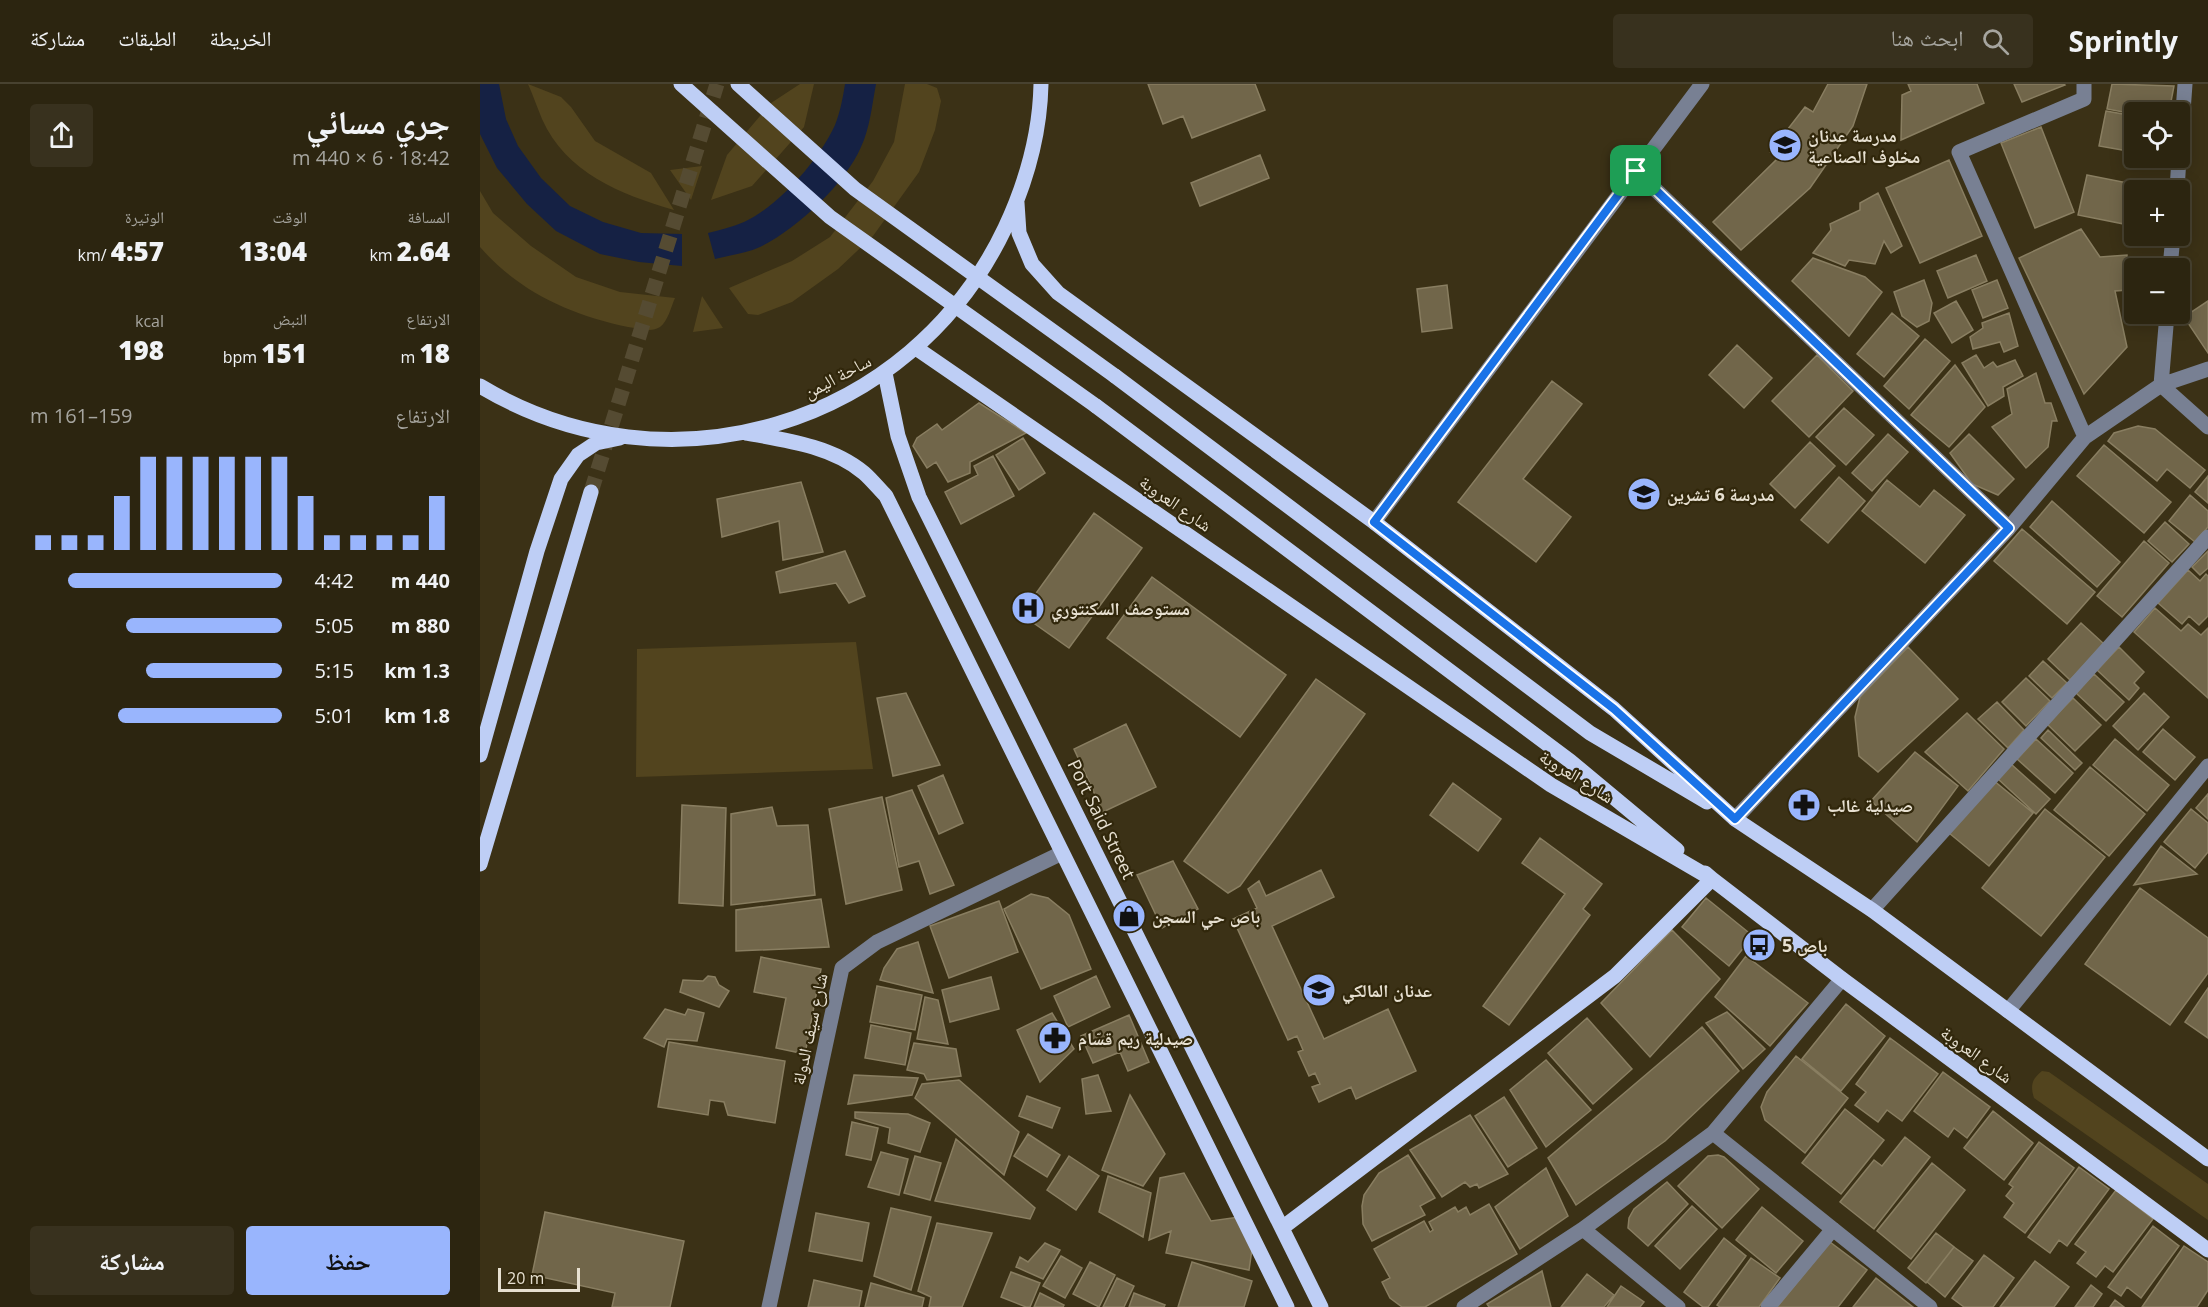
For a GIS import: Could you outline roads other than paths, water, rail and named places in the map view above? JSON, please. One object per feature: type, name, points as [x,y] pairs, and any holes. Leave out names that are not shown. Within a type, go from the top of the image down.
[{"type":"main road","points":[[681,84],[830,217],[1096,406],[1570,761],[1712,879],[1615,976],[1282,1228]]},
{"type":"main road","points":[[738,84],[855,189],[1115,376],[1590,733],[1735,819],[1872,910],[2208,1159]]},
{"type":"main road","name":"ساحة اليمن","points":[[480,386],[525,410],[571,426],[630,436],[682,440],[746,433],[795,419],[842,399],[885,373],[916,348],[957,306],[992,256],[1017,203],[1032,154],[1041,104],[1041,84]]},
{"type":"main road","points":[[1017,203],[1019,233],[1032,264],[1058,293],[1374,522],[1614,709],[1735,819]]},
{"type":"main road","name":"شارع العروبة","points":[[916,348],[1551,785],[1712,879],[1842,979],[2208,1250]]},
{"type":"main road","name":"Port Said Street","points":[[885,373],[898,436],[919,497],[1321,1307]]},
{"type":"main road","points":[[746,433],[788,441],[832,454],[863,472],[886,496],[1287,1307]]},
{"type":"main road","points":[[480,754],[537,551],[561,478],[578,454],[596,443],[630,436]]},
{"type":"main road","points":[[480,864],[591,492]]},
{"type":"street","points":[[1374,522],[1702,84]]},
{"type":"street","points":[[2084,84],[2084,99],[1959,152],[2085,438]]},
{"type":"street","points":[[2184,102],[2185,84]]},
{"type":"street","points":[[1636,171],[2009,528]]},
{"type":"street","points":[[2161,386],[2166,324]]},
{"type":"street","points":[[1735,819],[2009,528],[2085,438],[2161,386],[2208,369]]},
{"type":"street","points":[[2161,386],[2208,427]]},
{"type":"street","points":[[1872,910],[2208,537]]},
{"type":"street","points":[[2008,1011],[2208,766]]},
{"type":"street","name":"شارع سيف الدولة","points":[[769,1307],[842,968],[877,942],[1062,853]]},
{"type":"street","points":[[1464,1307],[1583,1229],[1713,1133],[1842,979]]},
{"type":"street","points":[[1713,1133],[1930,1307]]},
{"type":"street","points":[[1583,1229],[1678,1307]]},
{"type":"street","points":[[1768,1307],[1833,1229]]},
{"type":"water","points":[[480,84],[499,84],[506,119],[518,146],[541,178],[570,206],[603,222],[641,233],[682,234],[682,266],[639,262],[600,254],[556,231],[527,204],[497,168],[480,134]]},
{"type":"water","points":[[845,84],[876,84],[867,132],[854,161],[844,176],[804,217],[774,239],[755,249],[715,259],[708,233],[740,224],[757,215],[797,181],[819,153],[835,125]]},
{"type":"tunnel","points":[[591,492],[717,84]]},
{"type":"place","name":"مدرسة عدنان مخلوف الصناعية","points":[[1785,145]]},
{"type":"place","name":"مدرسة 6 تشرين","points":[[1644,494]]},
{"type":"place","name":"مستوصف السكنتوري","points":[[1028,608]]},
{"type":"place","name":"صيدلية غالب","points":[[1804,805]]},
{"type":"place","name":"باص حي السجن","points":[[1129,916]]},
{"type":"place","name":"باص 5","points":[[1759,945]]},
{"type":"place","name":"عدنان المالكي","points":[[1319,990]]},
{"type":"place","name":"صيدلية ريم قسّام","points":[[1055,1038]]}]
